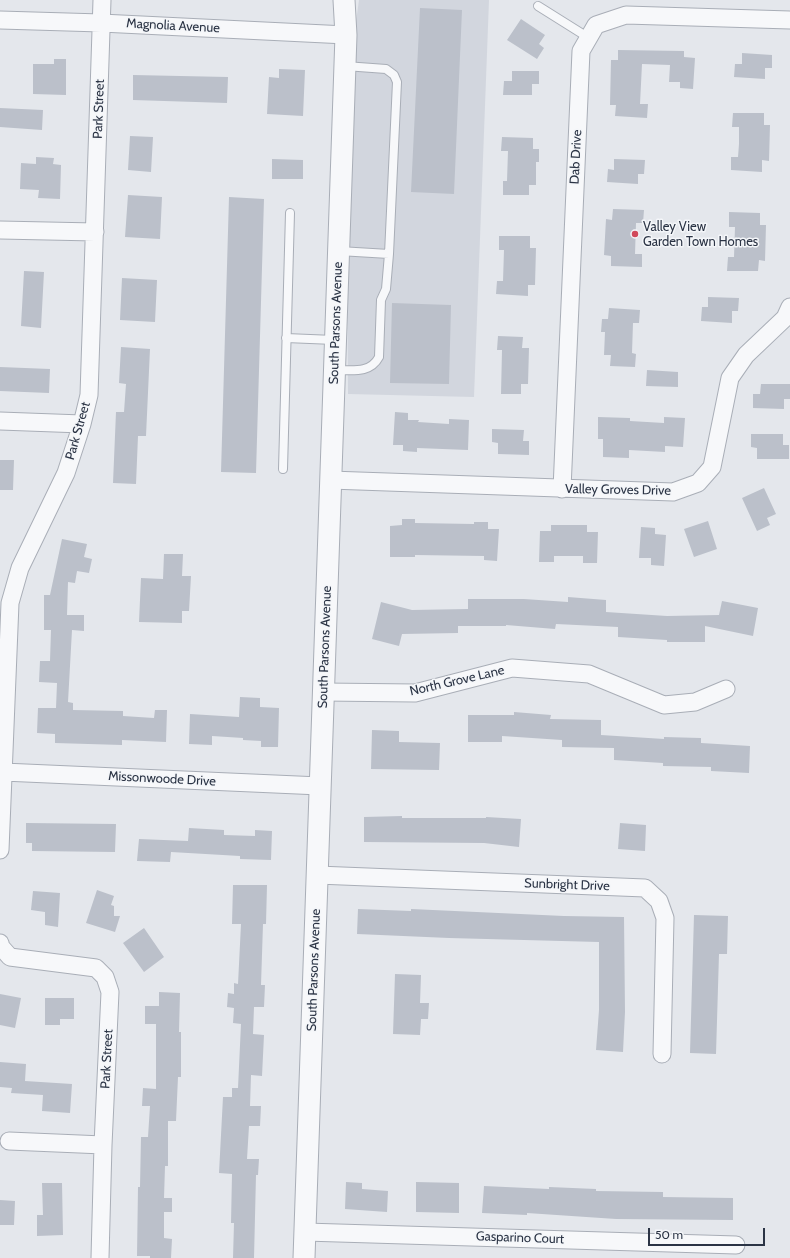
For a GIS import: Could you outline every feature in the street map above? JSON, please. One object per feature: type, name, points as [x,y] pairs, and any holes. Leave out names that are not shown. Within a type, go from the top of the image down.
[{"type":"street","name":"Park Street","points":[[0,850],[3,772],[5,603],[20,568],[66,473],[82,424],[89,395],[102,0]]},
{"type":"street","name":"South Parsons Avenue","points":[[344,0],[346,35]]},
{"type":"street","name":"South Parsons Avenue","points":[[304,1258],[338,251],[346,35],[350,0]]},
{"type":"street","name":"Dab Drive","points":[[562,489],[581,51],[596,25],[626,14],[790,20]]},
{"type":"street","name":"Magnolia Avenue","points":[[0,20],[101,23],[346,35]]},
{"type":"street","points":[[0,230],[95,232]]},
{"type":"street","name":"Valley Groves Drive","points":[[330,480],[673,492],[698,483],[712,468],[730,378],[746,354],[785,318],[790,307]]},
{"type":"street","points":[[0,421],[82,424]]},
{"type":"street","name":"North Grove Lane","points":[[323,692],[415,693],[512,668],[589,674],[664,705],[695,702],[726,689]]},
{"type":"street","name":"Missonwoode Drive","points":[[3,772],[320,786]]},
{"type":"street","name":"Sunbright Drive","points":[[317,875],[645,888],[659,901],[664,918],[662,1054]]},
{"type":"street","name":"Park Street","points":[[0,944],[10,957],[96,968],[105,977],[110,992],[103,1145],[100,1258]]},
{"type":"street","points":[[9,1141],[103,1145]]},
{"type":"street","name":"Gasparino Court","points":[[305,1232],[736,1245]]},
{"type":"lane","points":[[538,6],[589,38]]},
{"type":"lane","points":[[334,370],[367,369],[375,364],[379,357],[381,300],[386,290],[389,254],[397,82],[394,75],[386,69],[345,66]]},
{"type":"lane","points":[[283,469],[290,213]]},
{"type":"lane","points":[[338,251],[389,254]]},
{"type":"lane","points":[[286,338],[335,340]]},
{"type":"shaded area","points":[[359,0],[489,0],[474,397],[348,394],[347,235],[354,36]]},
{"type":"building","points":[[420,8],[462,10],[454,194],[411,192]]},
{"type":"building","points":[[521,19],[545,35],[539,44],[544,48],[537,59],[507,40]]},
{"type":"building","points":[[618,50],[684,51],[684,57],[695,58],[693,89],[680,88],[680,82],[669,82],[670,65],[642,64],[640,104],[648,104],[647,118],[615,116],[616,105],[610,105],[611,60],[618,60]]},
{"type":"building","points":[[742,53],[772,55],[772,68],[765,68],[765,79],[734,77],[735,64],[742,64]]},
{"type":"building","points":[[54,59],[66,59],[66,95],[33,94],[33,64],[54,64]]},
{"type":"building","points":[[279,69],[305,70],[303,116],[267,114],[269,77],[279,78]]},
{"type":"building","points":[[512,71],[539,71],[539,84],[532,84],[532,95],[503,95],[504,81],[512,81]]},
{"type":"building","points":[[133,75],[228,77],[227,103],[133,100]]},
{"type":"building","points":[[0,108],[43,110],[42,130],[0,127]]},
{"type":"building","points":[[733,113],[764,113],[764,125],[770,125],[769,161],[762,160],[762,172],[731,170],[731,157],[738,157],[739,144],[739,127],[732,127]]},
{"type":"building","points":[[130,136],[153,137],[151,172],[128,170]]},
{"type":"building","points":[[502,137],[533,138],[533,149],[539,149],[539,162],[536,162],[536,185],[529,185],[529,195],[503,195],[503,181],[507,181],[508,151],[501,151]]},
{"type":"building","points":[[36,157],[54,158],[53,164],[61,165],[60,199],[38,198],[39,190],[20,189],[21,163],[36,164]]},
{"type":"building","points":[[272,159],[303,160],[303,179],[272,179]]},
{"type":"building","points":[[614,159],[645,160],[644,174],[638,174],[638,184],[607,182],[608,169],[614,170]]},
{"type":"building","points":[[128,195],[162,197],[160,239],[125,237]]},
{"type":"building","points":[[229,197],[264,199],[256,473],[221,472]]},
{"type":"building","points":[[613,209],[644,210],[643,223],[636,223],[635,254],[642,254],[642,267],[611,266],[611,256],[604,255],[606,219],[612,220]]},
{"type":"building","points":[[729,212],[760,213],[760,225],[766,225],[765,261],[759,260],[758,271],[727,271],[728,257],[734,257],[735,227],[729,227]]},
{"type":"building","points":[[499,236],[530,236],[530,248],[536,248],[535,285],[528,285],[528,296],[496,294],[497,281],[503,281],[504,250],[499,250]]},
{"type":"building","points":[[24,271],[44,272],[41,328],[21,326]]},
{"type":"building","points":[[122,278],[157,280],[155,322],[120,320]]},
{"type":"building","points":[[708,297],[739,298],[738,311],[732,311],[732,323],[701,321],[702,307],[708,307]]},
{"type":"building","points":[[392,303],[451,305],[449,384],[390,383]]},
{"type":"building","points":[[609,308],[640,310],[639,323],[633,323],[632,353],[636,354],[635,367],[610,366],[611,355],[604,355],[605,332],[601,332],[602,319],[608,319]]},
{"type":"building","points":[[498,336],[523,337],[522,348],[529,348],[528,384],[521,384],[521,394],[501,394],[502,350],[497,350]]},
{"type":"building","points":[[121,347],[150,349],[146,436],[138,436],[136,484],[113,483],[116,412],[124,412],[126,384],[119,383]]},
{"type":"building","points":[[0,367],[50,369],[49,393],[0,391]]},
{"type":"building","points":[[647,370],[678,372],[678,387],[646,386]]},
{"type":"building","points":[[761,384],[790,384],[790,399],[784,399],[784,409],[753,408],[753,394],[760,394]]},
{"type":"building","points":[[395,412],[408,413],[408,420],[419,420],[418,422],[449,424],[449,419],[469,420],[468,450],[417,448],[417,452],[403,451],[403,445],[393,445]]},
{"type":"building","points":[[598,417],[630,418],[630,421],[664,423],[664,417],[685,418],[683,447],[665,446],[665,452],[629,450],[629,458],[603,457],[603,439],[598,439]]},
{"type":"building","points":[[492,429],[524,430],[523,441],[529,441],[529,455],[498,454],[498,443],[492,442]]},
{"type":"building","points":[[751,434],[783,434],[783,445],[789,445],[789,459],[757,459],[757,448],[751,447]]},
{"type":"building","points":[[0,460],[14,460],[13,490],[0,490]]},
{"type":"building","points":[[764,488],[776,514],[767,518],[770,525],[757,531],[742,498]]},
{"type":"building","points":[[402,519],[415,519],[415,523],[474,524],[474,522],[488,522],[488,529],[499,529],[497,561],[484,560],[484,556],[415,555],[415,557],[390,557],[390,526],[402,525]]},
{"type":"building","points":[[708,521],[717,549],[694,557],[684,529]]},
{"type":"building","points":[[551,525],[587,525],[587,532],[598,532],[597,563],[583,563],[583,556],[554,556],[554,562],[539,562],[540,531],[551,531]]},
{"type":"building","points":[[641,527],[655,528],[655,534],[666,535],[664,566],[651,565],[651,558],[639,558]]},
{"type":"building","points":[[62,539],[87,544],[84,557],[92,559],[89,573],[77,571],[75,583],[68,582],[67,615],[84,615],[84,631],[72,630],[68,702],[73,703],[73,710],[123,711],[123,716],[154,718],[155,710],[167,710],[166,742],[122,740],[122,745],[55,743],[55,734],[37,733],[38,708],[56,708],[57,683],[39,682],[40,661],[50,661],[51,630],[44,630],[44,595],[50,595]]},
{"type":"building","points":[[164,554],[183,554],[182,576],[191,576],[189,611],[182,611],[182,623],[139,622],[141,578],[163,579]]},
{"type":"building","points":[[568,597],[606,600],[606,612],[667,616],[719,615],[722,601],[758,608],[753,636],[705,626],[705,642],[667,642],[667,640],[618,637],[618,627],[556,624],[555,629],[506,625],[458,626],[458,633],[402,634],[399,646],[372,639],[381,602],[412,610],[468,609],[468,599],[524,599],[568,602]]},
{"type":"building","points":[[240,697],[260,698],[260,707],[279,708],[278,747],[261,747],[261,741],[243,740],[243,738],[212,736],[212,745],[189,744],[190,714],[239,717]]},
{"type":"building","points":[[514,712],[551,715],[550,719],[601,720],[601,735],[664,739],[664,737],[701,738],[701,743],[750,746],[749,773],[711,771],[711,767],[663,766],[663,763],[614,760],[614,748],[562,747],[562,740],[502,736],[502,742],[468,742],[468,715],[514,715]]},
{"type":"building","points":[[372,730],[399,731],[399,742],[440,743],[439,770],[371,769]]},
{"type":"building","points":[[402,816],[402,818],[486,817],[521,819],[519,847],[484,843],[364,842],[364,817]]},
{"type":"building","points":[[26,823],[116,824],[115,852],[32,851],[32,843],[26,843]]},
{"type":"building","points":[[620,823],[646,825],[645,851],[618,849]]},
{"type":"building","points":[[189,828],[224,830],[224,835],[255,836],[255,830],[272,831],[271,860],[240,859],[240,856],[171,852],[170,862],[137,861],[139,839],[188,841]]},
{"type":"building","points":[[233,885],[267,885],[266,924],[263,924],[261,985],[265,985],[264,1007],[254,1007],[253,1034],[264,1035],[262,1076],[251,1075],[250,1106],[261,1106],[260,1126],[249,1126],[247,1159],[259,1159],[258,1175],[256,1175],[254,1258],[233,1258],[234,1223],[231,1223],[232,1174],[219,1173],[223,1097],[232,1097],[232,1088],[238,1088],[241,1024],[233,1023],[234,1008],[227,1007],[228,993],[234,994],[234,983],[238,984],[241,924],[232,924]]},
{"type":"building","points":[[97,890],[114,896],[111,905],[114,906],[114,916],[120,916],[115,932],[86,923]]},
{"type":"building","points":[[33,891],[60,893],[58,927],[45,925],[45,912],[31,910]]},
{"type":"building","points":[[358,909],[411,911],[411,909],[564,916],[624,917],[625,1012],[623,1052],[596,1050],[599,1010],[599,942],[357,934]]},
{"type":"building","points":[[694,915],[728,916],[727,954],[719,954],[716,1054],[690,1053]]},
{"type":"building","points":[[144,928],[164,957],[144,972],[123,943]]},
{"type":"building","points":[[395,974],[421,975],[420,1003],[429,1003],[428,1019],[421,1019],[420,1035],[393,1034]]},
{"type":"building","points":[[159,992],[180,993],[179,1032],[181,1032],[181,1077],[178,1077],[176,1121],[168,1121],[168,1166],[165,1166],[164,1198],[172,1198],[172,1212],[164,1212],[164,1238],[172,1239],[171,1258],[150,1258],[150,1256],[137,1256],[138,1187],[140,1187],[141,1137],[148,1137],[150,1106],[142,1106],[143,1088],[156,1089],[156,1024],[145,1024],[145,1006],[159,1006]]},
{"type":"building","points":[[0,994],[21,998],[15,1028],[0,1025]]},
{"type":"building","points":[[45,998],[74,998],[74,1019],[60,1019],[60,1025],[45,1025]]},
{"type":"building","points":[[0,1062],[26,1064],[25,1081],[72,1084],[70,1113],[42,1111],[43,1095],[11,1093],[12,1088],[0,1087]]},
{"type":"building","points":[[346,1182],[362,1183],[362,1189],[388,1191],[387,1212],[345,1209]]},
{"type":"building","points":[[416,1182],[459,1183],[459,1213],[416,1212]]},
{"type":"building","points":[[42,1183],[62,1183],[63,1235],[37,1236],[37,1215],[43,1215]]},
{"type":"building","points":[[484,1186],[549,1189],[549,1187],[596,1189],[596,1191],[663,1192],[663,1197],[733,1198],[733,1220],[616,1219],[527,1213],[527,1215],[482,1213]]},
{"type":"building","points":[[0,1200],[15,1201],[14,1225],[0,1225]]},
{"type":"place","name":"Valley View Garden Town Homes","points":[[635,234]]}]
